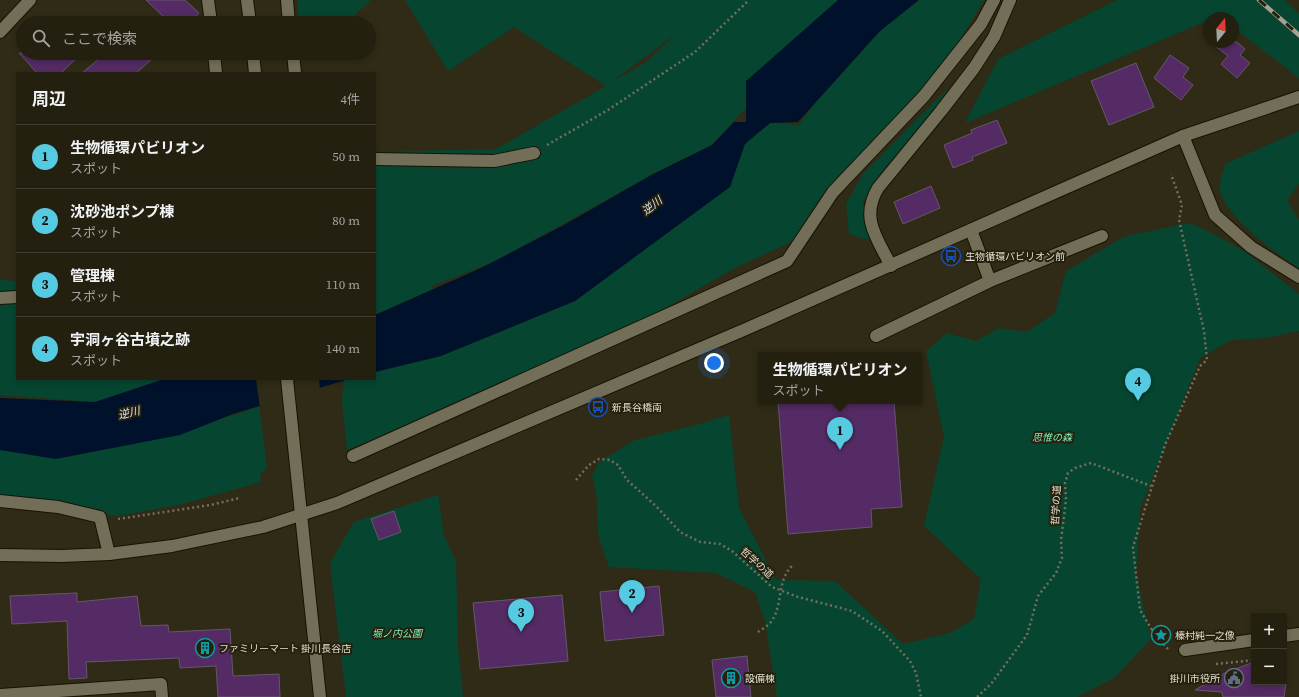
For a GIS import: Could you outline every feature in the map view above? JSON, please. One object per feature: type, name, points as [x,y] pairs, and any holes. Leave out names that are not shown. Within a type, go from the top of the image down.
[{"type":"street","points":[[0,32],[30,0]]},
{"type":"street","points":[[208,0],[210,16]]},
{"type":"street","points":[[247,0],[249,16]]},
{"type":"street","points":[[287,0],[288,16]]},
{"type":"street","points":[[353,456],[787,261],[833,192],[924,96],[980,24],[994,0]]},
{"type":"street","points":[[891,266],[870,221],[869,209],[871,199],[878,188],[974,68],[994,37],[1010,0]]},
{"type":"street","points":[[215,60],[216,72]]},
{"type":"street","points":[[254,60],[255,72]]},
{"type":"street","points":[[294,60],[295,72]]},
{"type":"street","points":[[0,555],[62,556],[109,554],[172,546],[252,529],[301,516],[354,497],[891,266],[1183,136],[1299,97]]},
{"type":"street","points":[[1183,136],[1215,214],[1251,247],[1299,278]]},
{"type":"street","points":[[376,158],[494,161],[534,153]]},
{"type":"street","points":[[972,230],[990,281]]},
{"type":"street","points":[[876,336],[990,281],[1102,236]]},
{"type":"street","points":[[0,298],[16,297]]},
{"type":"street","points":[[287,380],[320,697]]},
{"type":"street","points":[[0,501],[58,507],[100,517],[109,554]]},
{"type":"street","points":[[1287,636],[1299,634]]},
{"type":"street","points":[[1185,650],[1251,640]]},
{"type":"street","points":[[0,695],[161,684],[162,697]]},
{"type":"path","points":[[534,153],[608,110],[695,52],[749,0]]},
{"type":"path","points":[[1171,174],[1182,205],[1179,220],[1204,331],[1207,360],[1200,366],[1165,445],[1133,547],[1140,610],[1155,635],[1173,655]]},
{"type":"path","name":"哲学の道","points":[[576,480],[589,465],[599,459],[610,460],[618,464],[627,480],[656,506],[680,532],[700,542],[720,544],[732,551],[772,587],[798,597],[852,611],[882,631],[910,661],[916,673],[921,697]]},
{"type":"path","name":"哲学の道","points":[[977,697],[991,684],[1027,635],[1038,596],[1056,573],[1062,558],[1061,540],[1066,500],[1065,483],[1068,473],[1075,468],[1090,463],[1151,486]]},
{"type":"path","points":[[100,517],[122,519],[211,505],[239,498]]},
{"type":"path","points":[[758,632],[770,623],[779,603],[783,576],[793,565]]},
{"type":"path","points":[[1215,664],[1251,660]]},
{"type":"green space","points":[[297,0],[371,0],[353,16],[298,16]]},
{"type":"green space","points":[[405,0],[845,0],[712,145],[653,174],[496,261],[432,286],[433,289],[376,315],[376,152],[496,149],[606,86],[514,27],[448,71]],"holes":[[[681,29],[645,63],[610,83],[673,36]]]},
{"type":"green space","points":[[919,0],[984,0],[952,53],[934,87],[860,155],[818,201],[795,240],[733,269],[605,343],[347,450],[342,400],[344,380],[376,380],[376,372],[441,356],[575,301],[728,188],[745,144],[770,123],[799,125],[815,103],[883,28]]},
{"type":"green space","points":[[1117,0],[1284,0],[1299,13],[1299,78],[1239,32],[1239,12],[1203,12],[1203,23],[965,123],[998,59]]},
{"type":"green space","points":[[950,86],[924,124],[881,173],[863,202],[870,240],[849,234],[846,204],[863,174]]},
{"type":"green space","points":[[1299,131],[1299,183],[1287,201],[1299,220],[1299,268],[1265,244],[1242,224],[1225,202],[1220,191],[1220,181],[1225,164]]},
{"type":"green space","name":"思惟の森","points":[[1187,223],[1198,226],[1243,250],[1299,294],[1299,331],[1265,338],[1231,340],[1200,358],[1140,509],[1136,573],[1151,639],[1114,678],[1077,697],[777,697],[765,621],[755,592],[716,573],[609,567],[598,535],[597,499],[592,476],[599,462],[635,440],[729,415],[739,508],[776,580],[835,581],[903,644],[950,633],[974,619],[981,579],[924,526],[944,437],[926,351],[947,333],[976,341],[999,328],[1027,332],[1055,313],[1066,271],[1123,237]]},
{"type":"green space","points":[[0,280],[16,281],[16,380],[163,380],[95,402],[0,395]]},
{"type":"green space","points":[[259,406],[267,468],[260,474],[261,482],[182,504],[118,516],[0,500],[0,450],[236,415]]},
{"type":"green space","name":"堀ノ内公園","points":[[438,495],[444,536],[456,561],[458,647],[463,697],[346,697],[330,563],[354,522]]},
{"type":"water","name":"逆川","points":[[838,0],[919,0],[879,32],[798,122],[770,123],[745,144],[730,187],[575,301],[441,356],[376,372],[376,315],[481,268],[564,225],[653,174],[712,145],[734,122],[746,122],[746,81]]},
{"type":"water","name":"逆川","points":[[161,380],[346,380],[233,414],[180,435],[56,459],[0,450],[0,398],[95,402]]},
{"type":"pier","points":[[256,380],[319,380],[320,390],[260,408]]},
{"type":"building","points":[[146,0],[185,0],[199,13],[196,16],[163,16]]},
{"type":"building","points":[[1239,44],[1245,49],[1240,55],[1250,63],[1237,78],[1221,64],[1228,56],[1218,48],[1239,48]]},
{"type":"building","points":[[1170,55],[1189,68],[1183,77],[1193,85],[1181,100],[1154,78]]},
{"type":"building","points":[[25,60],[75,60],[62,72],[36,72]]},
{"type":"building","points":[[98,60],[151,60],[137,72],[83,72]]},
{"type":"building","points":[[1136,63],[1154,107],[1109,125],[1091,81]]},
{"type":"building","points":[[997,120],[1007,143],[972,157],[973,160],[953,168],[944,145],[972,133],[971,130]]},
{"type":"building","points":[[931,186],[940,208],[903,224],[894,202]]},
{"type":"building","points":[[778,404],[894,404],[902,507],[871,509],[872,527],[788,534]]},
{"type":"building","points":[[394,511],[401,532],[379,540],[371,519]]},
{"type":"building","points":[[659,586],[664,635],[605,641],[600,592]]},
{"type":"building","points":[[77,593],[77,602],[137,596],[141,626],[168,625],[169,632],[230,629],[233,676],[279,674],[280,697],[218,697],[216,666],[180,668],[179,658],[86,662],[87,678],[69,679],[67,621],[12,624],[10,596]]},
{"type":"building","points":[[562,595],[568,661],[480,669],[473,603]]},
{"type":"building","name":"設備棟","points":[[747,656],[751,697],[716,697],[712,660]]},
{"type":"building","points":[[1251,663],[1251,685],[1286,685],[1284,697],[1223,697],[1222,692],[1195,690],[1225,673]]},
{"type":"railway","points":[[1259,0],[1299,35]]},
{"type":"place","name":"生物循環パビリオン前","points":[[951,256]]},
{"type":"place","name":"宇洞ヶ谷古墳之跡","points":[[1138,401]]},
{"type":"place","name":"新長谷橋南","points":[[598,407]]},
{"type":"place","name":"生物循環パビリオン","points":[[840,450]]},
{"type":"place","name":"沈砂池ポンプ棟","points":[[632,613]]},
{"type":"place","name":"管理棟","points":[[521,632]]},
{"type":"place","name":"榛村純一之像","points":[[1161,635]]},
{"type":"place","name":"ファミリーマート 掛川長谷店","points":[[205,648]]},
{"type":"place","name":"設備棟","points":[[731,678]]},
{"type":"place","name":"掛川市役所","points":[[1234,678]]}]
